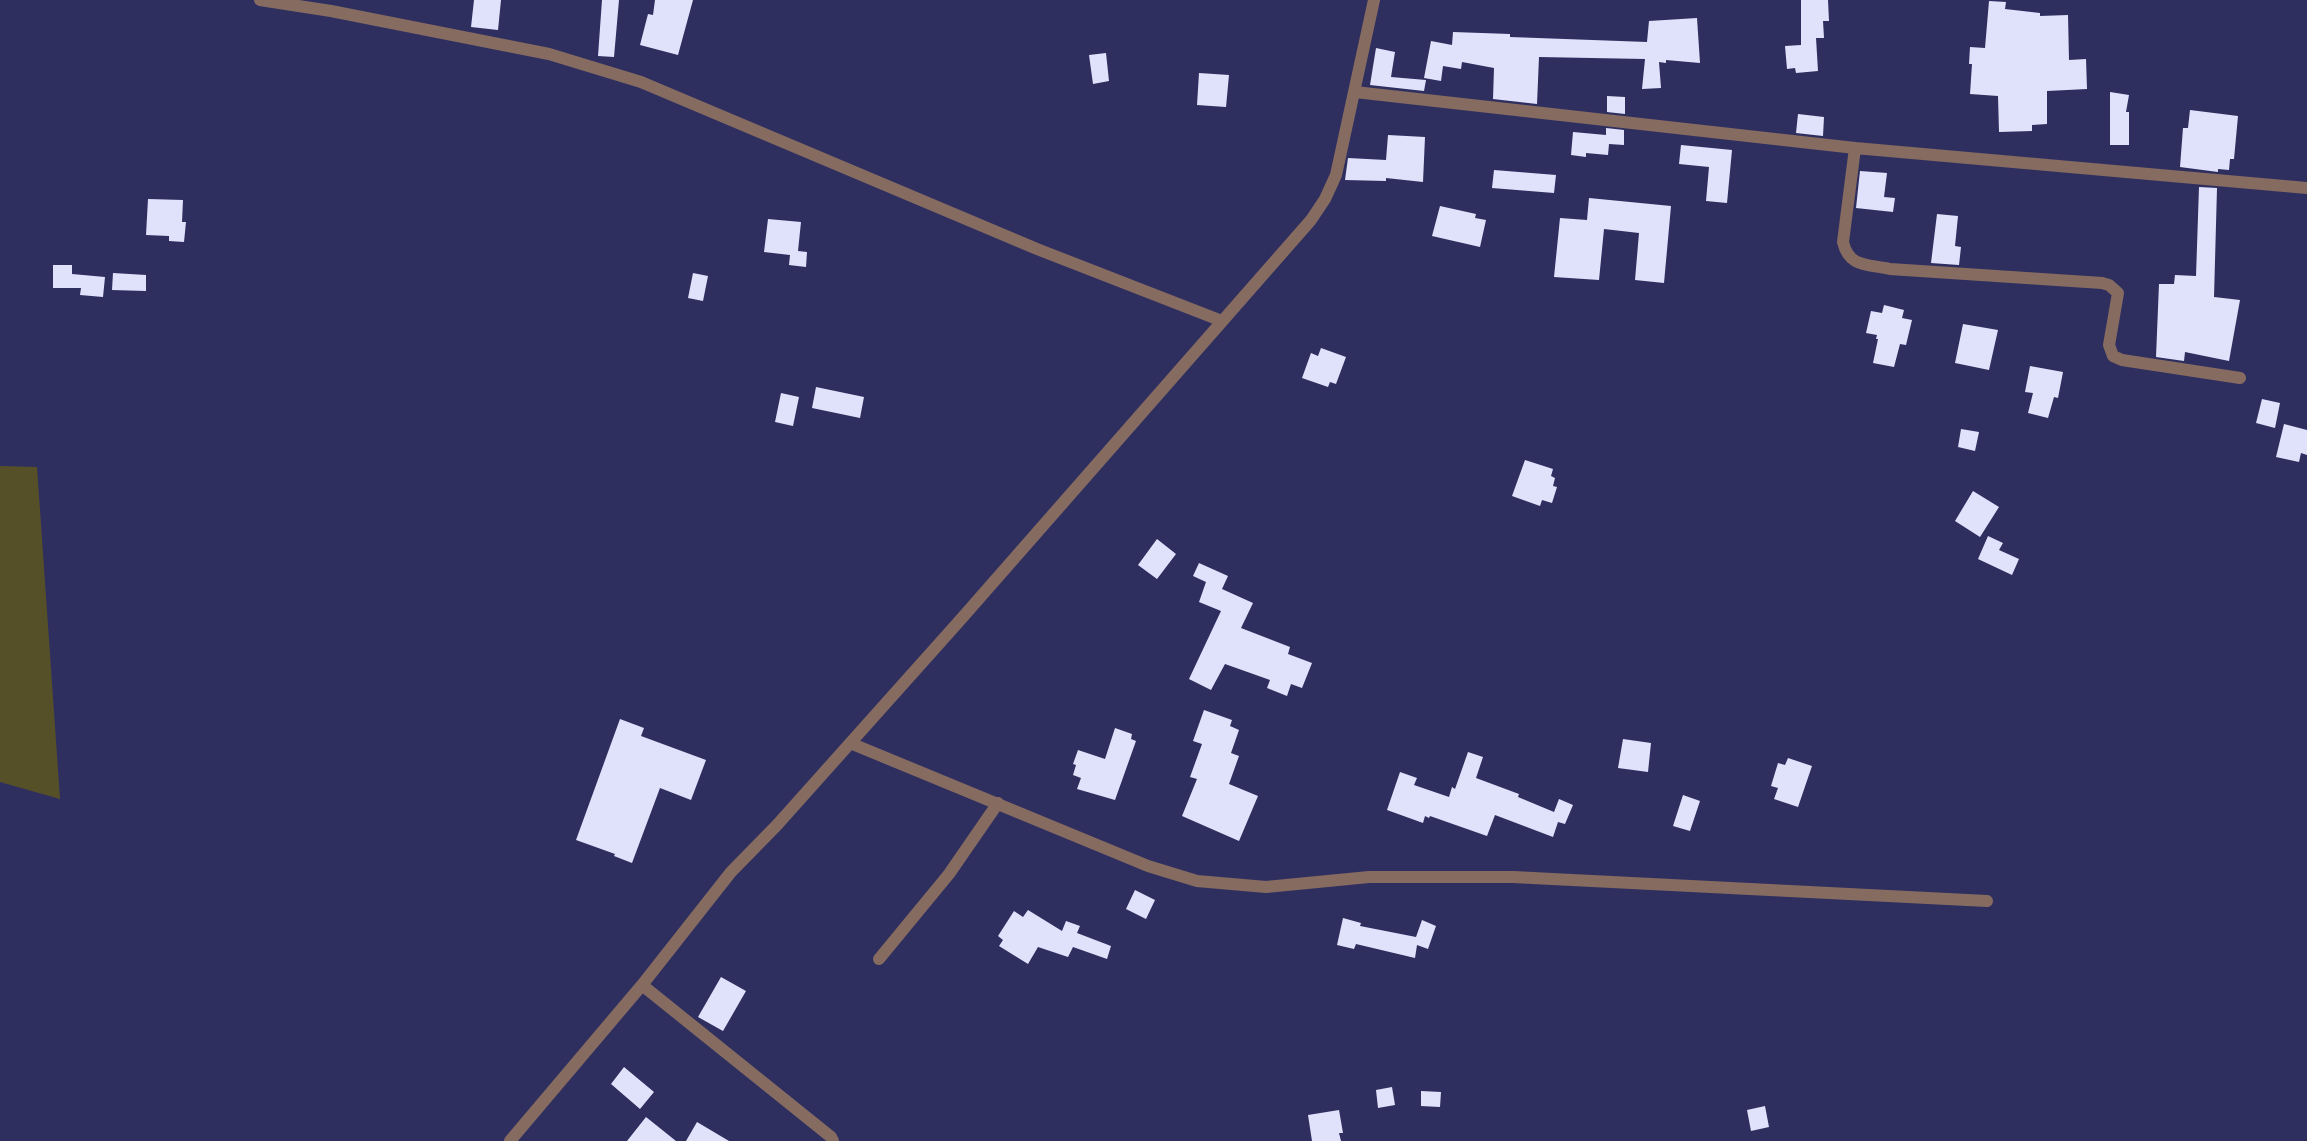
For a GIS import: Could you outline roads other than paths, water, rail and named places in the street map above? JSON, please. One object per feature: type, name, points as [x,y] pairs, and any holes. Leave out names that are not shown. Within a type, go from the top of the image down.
[{"type":"street","points":[[260,0],[332,11],[549,54],[641,82],[1037,249],[1222,321]]},
{"type":"street","points":[[510,1141],[642,986],[732,872],[850,743],[1311,220],[1325,199],[1336,175],[1374,0]]},
{"type":"street","points":[[1354,92],[1855,148],[2307,188]]},
{"type":"street","points":[[1855,148],[1844,242],[1845,252],[1855,262],[1890,269],[2102,283],[2118,293],[2109,345],[2113,356],[2122,360],[2240,378]]},
{"type":"street","points":[[850,743],[998,802],[1148,866],[1197,881],[1266,887],[1369,877],[1513,877],[1987,901]]},
{"type":"street","points":[[879,959],[949,873],[998,802]]},
{"type":"street","points":[[642,986],[831,1137],[833,1141]]}]
